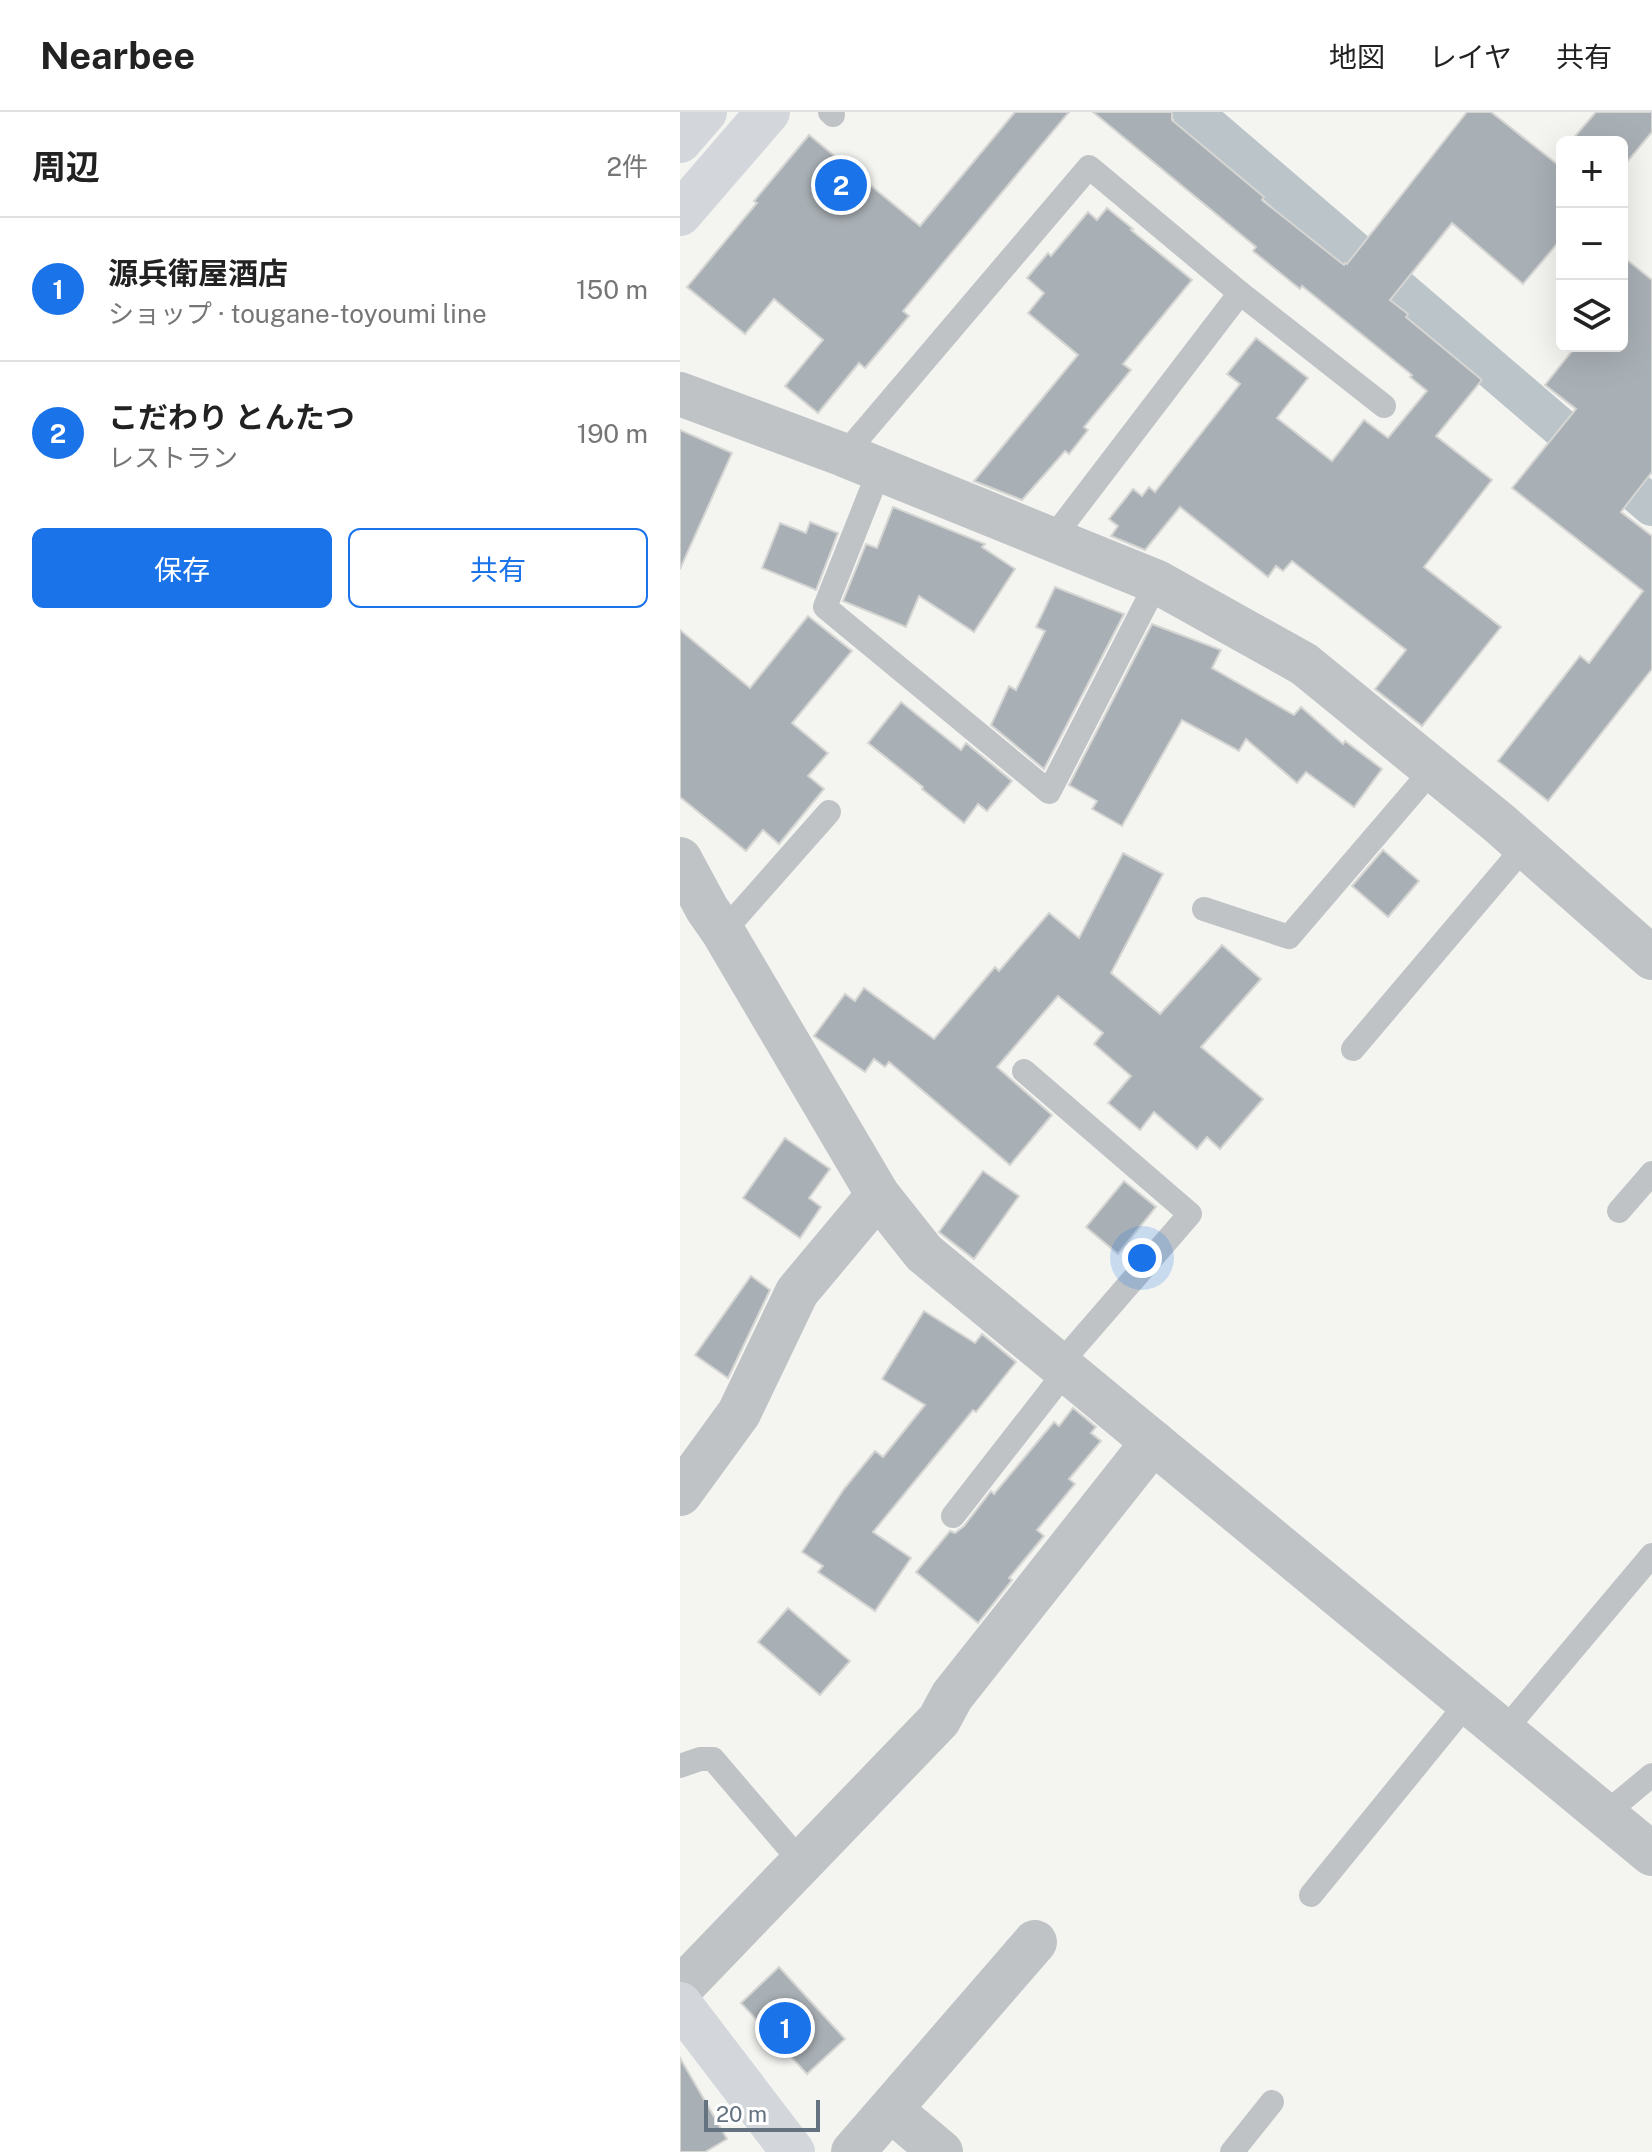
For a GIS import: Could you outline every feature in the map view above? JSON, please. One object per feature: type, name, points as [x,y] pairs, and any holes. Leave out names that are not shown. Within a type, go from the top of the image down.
[{"type":"main road","points":[[680,141],[705,112]]},
{"type":"main road","points":[[680,214],[768,112]]},
{"type":"main road","points":[[680,2004],[793,2152]]},
{"type":"street","points":[[680,394],[862,463],[1157,582],[1304,664],[1525,846],[1652,958]]},
{"type":"street","points":[[680,859],[878,1195],[924,1253],[1652,1854]]},
{"type":"street","points":[[680,1494],[739,1413],[797,1292],[878,1195]]},
{"type":"street","points":[[680,1989],[939,1720],[952,1696],[1153,1442]]},
{"type":"street","points":[[853,2152],[1035,1942]]},
{"type":"street","points":[[891,2110],[941,2152]]},
{"type":"lane","points":[[1157,582],[1049,792],[825,607],[862,463],[1089,167],[1240,293],[1384,406]]},
{"type":"lane","points":[[1052,539],[1240,293]]},
{"type":"lane","points":[[1204,909],[1289,937],[1433,769]]},
{"type":"lane","points":[[723,932],[829,812]]},
{"type":"lane","points":[[1353,1049],[1525,846]]},
{"type":"lane","points":[[953,1516],[1063,1368],[1190,1214],[1024,1071]]},
{"type":"lane","points":[[1619,1211],[1652,1173]]},
{"type":"lane","points":[[1504,1731],[1652,1555]]},
{"type":"lane","points":[[1311,1895],[1469,1701]]},
{"type":"lane","points":[[680,1766],[700,1759],[713,1759],[802,1863]]},
{"type":"lane","points":[[1605,1814],[1652,1775]]},
{"type":"lane","points":[[1232,2152],[1272,2102]]},
{"type":"building","points":[[1015,112],[1069,112],[903,311],[909,316],[865,368],[859,363],[818,413],[785,386],[823,340],[774,299],[745,334],[687,287],[809,135],[920,226]]},
{"type":"building","points":[[1093,112],[1172,112],[1172,120],[1264,197],[1262,200],[1344,265],[1467,112],[1491,112],[1556,163],[1556,245],[1523,284],[1452,223],[1390,300],[1482,380],[1436,436],[1492,480],[1424,567],[1501,627],[1422,726],[1375,689],[1406,650],[1292,561],[1283,571],[1276,566],[1268,577],[1180,507],[1145,550],[1111,536],[1118,526],[1109,519],[1133,489],[1142,496],[1149,487],[1155,492],[1240,384],[1227,374],[1256,338],[1308,378],[1277,418],[1332,461],[1364,420],[1388,438],[1427,391],[1410,377],[1412,375],[1302,286],[1300,289],[1253,251],[1256,247]]},
{"type":"building","points":[[1596,112],[1652,112],[1652,132],[1628,161],[1628,136],[1575,136]]},
{"type":"building","points":[[1107,208],[1192,280],[1123,364],[1131,370],[1084,427],[1088,430],[1069,454],[1065,451],[1022,500],[974,481],[1078,355],[1028,313],[1044,293],[1027,278],[1048,253],[1051,256],[1088,212],[1097,220]]},
{"type":"building","points":[[1628,261],[1652,280],[1652,472],[1621,512],[1652,536],[1652,669],[1548,801],[1498,761],[1580,656],[1589,663],[1643,591],[1512,488],[1576,409],[1545,385],[1571,352],[1628,352]]},
{"type":"building","points":[[680,430],[732,453],[680,569]]},
{"type":"building","points":[[893,507],[985,544],[982,547],[1015,569],[974,632],[919,596],[906,627],[843,601],[866,544],[877,548]]},
{"type":"building","points":[[810,522],[838,533],[816,590],[762,568],[780,523],[806,533]]},
{"type":"building","points":[[1055,587],[1124,614],[1044,769],[991,725],[1009,686],[1016,690],[1045,631],[1036,627]]},
{"type":"building","points":[[808,616],[852,651],[792,723],[828,753],[808,776],[824,789],[779,844],[763,830],[746,851],[680,797],[680,630],[750,688]]},
{"type":"building","points":[[1152,624],[1221,650],[1212,668],[1294,715],[1301,707],[1343,744],[1345,741],[1382,769],[1354,807],[1306,772],[1297,783],[1246,739],[1239,751],[1182,720],[1122,826],[1092,809],[1097,801],[1069,785]]},
{"type":"building","points":[[901,702],[961,750],[966,743],[1012,781],[987,811],[978,804],[964,823],[868,743]]},
{"type":"building","points":[[1383,850],[1419,881],[1388,917],[1352,886]]},
{"type":"building","points":[[1123,853],[1163,874],[1111,973],[1160,1014],[1222,945],[1261,979],[1201,1047],[1263,1099],[1220,1149],[1207,1137],[1197,1149],[1154,1112],[1140,1130],[1108,1103],[1131,1076],[1094,1044],[1103,1033],[1058,996],[997,1067],[1052,1115],[1010,1165],[889,1062],[885,1067],[874,1059],[865,1072],[814,1036],[845,994],[855,1001],[864,988],[934,1039],[995,967],[999,971],[1049,913],[1079,938]]},
{"type":"building","points":[[785,1138],[830,1169],[809,1198],[821,1207],[800,1238],[743,1198]]},
{"type":"building","points":[[983,1171],[1019,1196],[974,1259],[939,1232]]},
{"type":"building","points":[[1124,1181],[1156,1207],[1118,1254],[1086,1227]]},
{"type":"building","points":[[751,1276],[770,1290],[728,1378],[695,1355]]},
{"type":"building","points":[[924,1311],[975,1343],[982,1334],[1016,1362],[873,1532],[911,1558],[875,1611],[818,1572],[823,1566],[802,1552],[844,1489],[875,1451],[883,1457],[925,1405],[882,1379]]},
{"type":"building","points":[[1073,1408],[1096,1427],[1091,1433],[1101,1441],[1069,1479],[1075,1484],[1037,1530],[1044,1536],[1009,1578],[1012,1580],[978,1623],[916,1572],[950,1531],[955,1533],[964,1526],[991,1491],[994,1494],[1054,1422],[1059,1426]]},
{"type":"building","points":[[788,1608],[850,1661],[820,1695],[758,1642]]},
{"type":"building","points":[[779,1967],[845,2039],[807,2074],[741,2003]]},
{"type":"building","points":[[680,2058],[727,2139],[705,2152],[680,2152]]},
{"type":"waterway","points":[[1192,112],[1652,506]]},
{"type":"place","name":"こだわり とんたつ","points":[[841,185]]},
{"type":"place","name":"源兵衛屋酒店","points":[[785,2028]]}]
